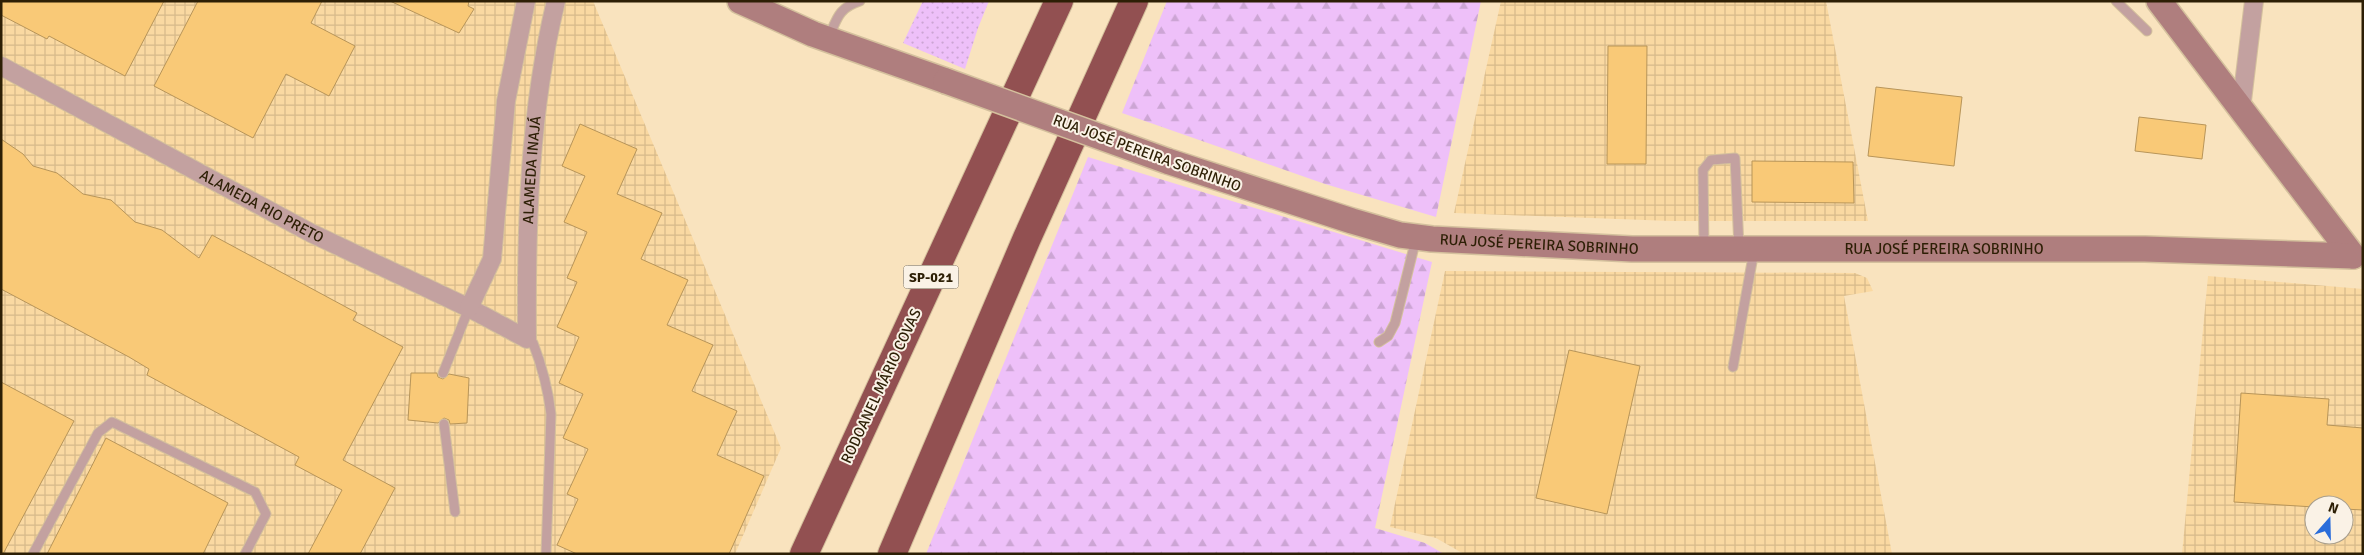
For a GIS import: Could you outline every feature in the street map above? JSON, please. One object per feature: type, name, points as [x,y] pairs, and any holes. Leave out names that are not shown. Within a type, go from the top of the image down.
[{"type":"highway","name":"RODOANEL MÁRIO COVAS","points":[[804,554],[1059,1]]},
{"type":"highway","points":[[892,554],[1027,238],[1134,1]]},
{"type":"street","name":"ALAMEDA INAJÁ","points":[[469,308],[492,259],[506,101],[526,1]]},
{"type":"street","name":"ALAMEDA INAJÁ","points":[[527,339],[527,232],[537,98],[547,38],[556,1]]},
{"type":"street","name":"RUA JOSÉ PEREIRA SOBRINHO","points":[[740,1],[828,39],[1166,161],[1352,222],[1416,238],[1539,246],[1632,249],[2145,249],[2358,256]]},
{"type":"street","points":[[2159,1],[2241,109],[2358,256]]},
{"type":"street","points":[[2241,109],[2254,1]]},
{"type":"street","name":"ALAMEDA RIO PRETO","points":[[1,66],[311,233],[469,308],[527,339]]},
{"type":"lane","points":[[828,39],[842,11],[847,6],[860,1]]},
{"type":"lane","points":[[2116,1],[2147,31]]},
{"type":"lane","points":[[1704,249],[1703,170],[1711,160],[1735,158],[1746,248],[1733,367]]},
{"type":"lane","points":[[1379,342],[1388,336],[1395,323],[1416,238]]},
{"type":"lane","points":[[443,373],[469,308]]},
{"type":"lane","points":[[527,339],[533,343],[539,360],[548,393],[551,414],[546,554]]},
{"type":"lane","points":[[33,554],[98,433],[112,422],[255,492],[266,514],[245,554]]},
{"type":"lane","points":[[444,424],[455,512]]},
{"type":"shaded area","points":[[1,1],[593,1],[781,448],[735,554],[1,554]]},
{"type":"shaded area","points":[[1501,1],[1826,1],[1868,221],[1671,221],[1454,213]]},
{"type":"shaded area","points":[[1445,271],[1855,273],[1867,278],[1873,291],[1844,296],[1892,554],[1464,554],[1436,538],[1390,527]]},
{"type":"shaded area","points":[[2208,276],[2363,289],[2363,554],[2182,554]]},
{"type":"green space","points":[[923,1],[989,1],[965,69],[903,43]]},
{"type":"green space","points":[[1167,1],[1481,1],[1436,217],[1325,184],[1122,113]]},
{"type":"green space","points":[[1088,157],[1432,262],[1375,528],[1425,543],[1444,554],[926,554]]},
{"type":"building","points":[[1,1],[164,1],[125,76],[49,36],[47,39],[1,15]]},
{"type":"building","points":[[198,1],[322,1],[311,23],[355,46],[329,96],[286,74],[253,138],[154,86]]},
{"type":"building","points":[[390,1],[469,1],[468,6],[474,9],[459,33]]},
{"type":"building","points":[[1608,46],[1647,46],[1646,164],[1607,164]]},
{"type":"building","points":[[1876,87],[1962,97],[1954,166],[1868,156]]},
{"type":"building","points":[[2139,117],[2206,125],[2202,159],[2135,151]]},
{"type":"building","points":[[580,124],[637,149],[617,194],[662,213],[641,259],[688,280],[667,325],[713,345],[692,391],[737,411],[717,455],[764,476],[729,554],[577,554],[557,545],[578,499],[567,494],[588,449],[563,438],[583,394],[559,383],[579,337],[557,327],[577,282],[567,278],[587,232],[564,222],[585,176],[562,166]]},
{"type":"building","points":[[1,139],[23,154],[33,166],[57,173],[83,194],[111,200],[135,222],[162,230],[199,258],[212,235],[357,313],[353,320],[403,347],[343,460],[395,488],[360,554],[308,554],[342,490],[295,465],[299,457],[147,375],[149,369],[129,357],[1,289]]},
{"type":"building","points":[[1752,161],[1853,162],[1854,203],[1752,202]]},
{"type":"building","points":[[1569,350],[1640,366],[1607,514],[1536,498]]},
{"type":"building","points":[[411,373],[437,373],[438,377],[443,379],[449,374],[469,378],[467,423],[450,424],[449,420],[444,418],[438,423],[408,420]]},
{"type":"building","points":[[1,382],[74,421],[3,554],[1,554]]},
{"type":"building","points":[[2241,393],[2329,399],[2327,425],[2363,428],[2363,510],[2354,510],[2354,495],[2304,495],[2304,506],[2234,502]]},
{"type":"building","points":[[106,438],[228,503],[203,554],[47,554]]}]
